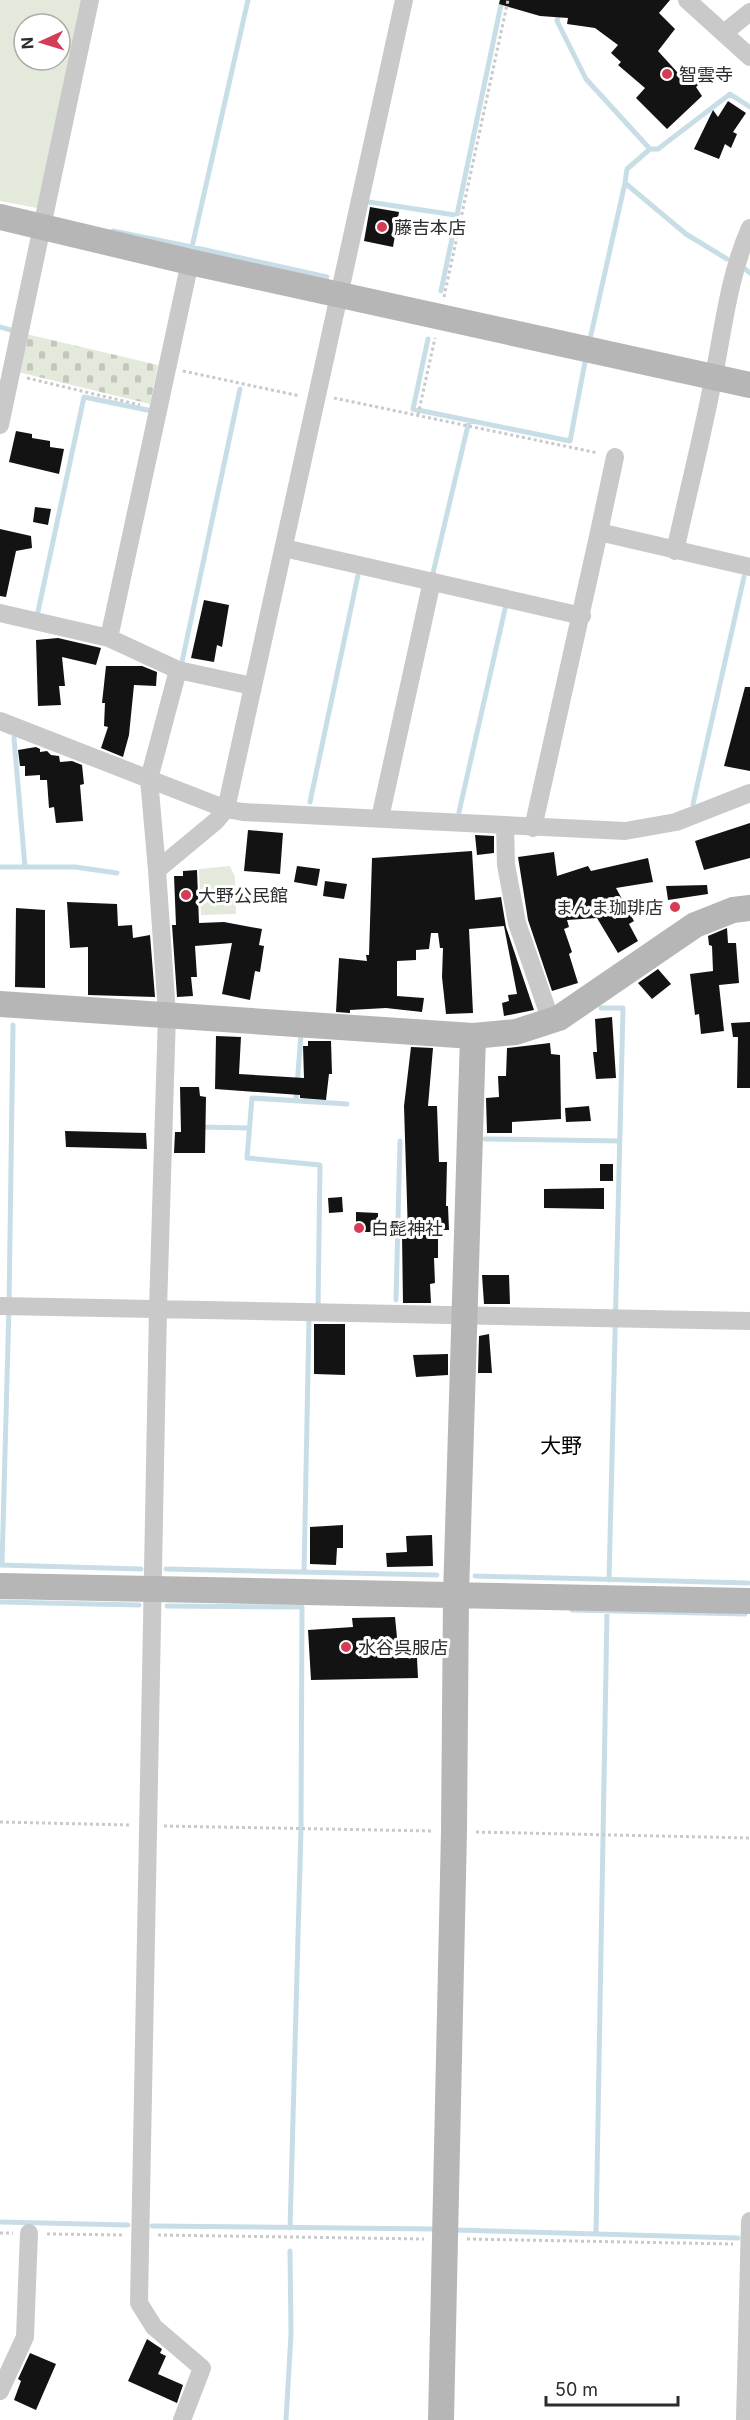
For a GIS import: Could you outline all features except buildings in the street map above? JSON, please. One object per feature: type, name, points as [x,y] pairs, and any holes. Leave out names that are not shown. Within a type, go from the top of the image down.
[{"type":"street","points":[[0,425],[90,0]]},
{"type":"street","points":[[157,870],[216,821],[225,808],[404,0]]},
{"type":"street","points":[[687,0],[750,57]]},
{"type":"street","points":[[724,33],[750,12]]},
{"type":"street","points":[[0,217],[190,262],[340,293],[750,385]]},
{"type":"street","points":[[675,551],[714,377],[731,280],[738,254],[750,228]]},
{"type":"street","points":[[109,638],[190,262]]},
{"type":"street","points":[[533,828],[582,615],[615,457]]},
{"type":"street","points":[[599,532],[750,567]]},
{"type":"street","points":[[284,548],[582,615]]},
{"type":"street","points":[[380,818],[432,581]]},
{"type":"street","points":[[0,613],[109,638],[178,670],[252,686]]},
{"type":"street","points":[[178,670],[149,779],[167,1014],[158,1309],[139,2303],[154,2327],[202,2368],[182,2420]]},
{"type":"street","points":[[0,721],[225,808],[243,812],[625,831],[676,822],[750,793]]},
{"type":"street","points":[[505,826],[506,865],[517,923],[551,1021]]},
{"type":"street","points":[[0,1004],[473,1036],[516,1032],[560,1018],[695,925],[733,910],[750,908]]},
{"type":"street","points":[[441,2420],[454,1831],[456,1595],[473,1036]]},
{"type":"street","points":[[0,1306],[750,1321]]},
{"type":"street","points":[[0,1586],[750,1602]]},
{"type":"street","points":[[746,2420],[750,2221]]},
{"type":"street","points":[[0,2391],[25,2337],[28,2233]]},
{"type":"path","points":[[418,416],[508,0]]},
{"type":"path","points":[[167,368],[418,416],[615,457]]},
{"type":"path","points":[[11,374],[158,410]]},
{"type":"path","points":[[0,1822],[750,1838]]},
{"type":"path","points":[[0,2233],[445,2240],[496,2238],[750,2244]]},
{"type":"green space","points":[[0,0],[81,0],[72,43],[72,12],[12,12],[12,72],[66,72],[37,208],[0,201]]},
{"type":"green space","points":[[26,334],[158,365],[150,404],[18,372]]},
{"type":"green space","points":[[230,866],[235,877],[236,914],[201,915],[199,869]]},
{"type":"waterway","points":[[113,231],[192,247],[248,0]]},
{"type":"waterway","points":[[441,291],[502,0]]},
{"type":"waterway","points":[[562,0],[557,21],[586,79],[650,149],[627,169],[625,183],[686,234],[727,259]]},
{"type":"waterway","points":[[650,149],[658,149],[730,94],[750,107]]},
{"type":"waterway","points":[[588,339],[590,339],[625,183]]},
{"type":"waterway","points":[[369,202],[455,215]]},
{"type":"waterway","points":[[192,247],[327,277]]},
{"type":"waterway","points":[[745,269],[750,273]]},
{"type":"waterway","points":[[0,327],[14,331]]},
{"type":"waterway","points":[[428,339],[413,409],[570,441],[585,362]]},
{"type":"waterway","points":[[182,662],[240,389]]},
{"type":"waterway","points":[[37,616],[84,397],[152,411]]},
{"type":"waterway","points":[[433,573],[469,421]]},
{"type":"waterway","points":[[310,802],[358,575]]},
{"type":"waterway","points":[[693,804],[744,577]]},
{"type":"waterway","points":[[459,812],[505,609]]},
{"type":"waterway","points":[[0,867],[25,867],[14,738]]},
{"type":"waterway","points":[[25,867],[75,867],[117,873]]},
{"type":"waterway","points":[[601,1008],[623,1008],[609,1580]]},
{"type":"waterway","points":[[2,1565],[13,1025]]},
{"type":"waterway","points":[[296,1099],[301,1034],[305,1035]]},
{"type":"waterway","points":[[318,1310],[320,1165],[247,1158],[252,1098],[347,1104]]},
{"type":"waterway","points":[[201,1127],[249,1128]]},
{"type":"waterway","points":[[485,1139],[620,1141]]},
{"type":"waterway","points":[[396,1300],[400,1141]]},
{"type":"waterway","points":[[304,1572],[309,1319]]},
{"type":"waterway","points":[[0,1565],[141,1569]]},
{"type":"waterway","points":[[166,1569],[437,1575]]},
{"type":"waterway","points":[[475,1576],[748,1583]]},
{"type":"waterway","points":[[0,1602],[139,1605]]},
{"type":"waterway","points":[[167,1606],[302,1607],[301,1828],[290,2228]]},
{"type":"waterway","points":[[572,1610],[745,1614]]},
{"type":"waterway","points":[[596,2234],[607,1611]]},
{"type":"waterway","points":[[0,2222],[128,2225]]},
{"type":"waterway","points":[[152,2226],[434,2229]]},
{"type":"waterway","points":[[456,2230],[738,2238]]},
{"type":"waterway","points":[[286,2420],[291,2334],[290,2251]]},
{"type":"place","name":"智雲寺","points":[[667,74]]},
{"type":"place","name":"藤吉本店","points":[[382,227]]},
{"type":"place","name":"大野公民館","points":[[186,895]]},
{"type":"place","name":"まんま珈琲店","points":[[675,907]]},
{"type":"place","name":"白髭神社","points":[[359,1228]]},
{"type":"place","name":"水谷呉服店","points":[[346,1647]]},
{"type":"district","name":"大野","points":[[561,1445]]}]
